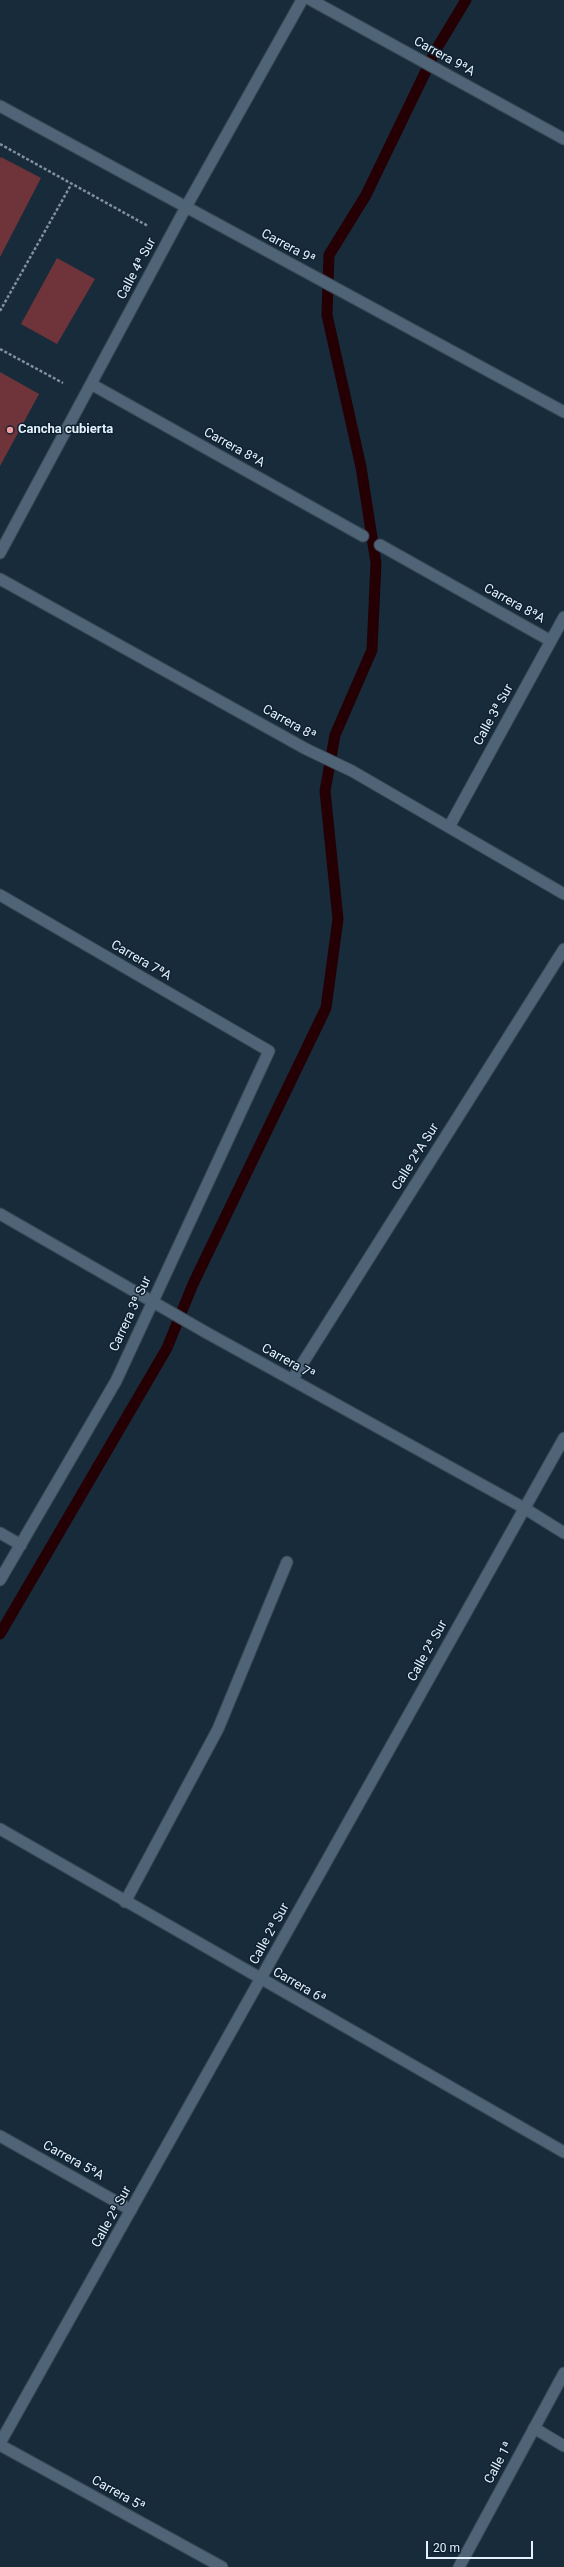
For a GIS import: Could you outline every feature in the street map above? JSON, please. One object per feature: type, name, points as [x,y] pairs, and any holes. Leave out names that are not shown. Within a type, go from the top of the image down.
[{"type":"street","name":"Calle 4ª Sur","points":[[0,554],[186,207],[302,0]]},
{"type":"street","name":"Carrera 9ªA","points":[[311,0],[564,139]]},
{"type":"street","name":"Carrera 9ª","points":[[0,106],[564,412]]},
{"type":"street","name":"Carrera 8ªA","points":[[91,384],[363,536]]},
{"type":"street","name":"Carrera 8ªA","points":[[380,545],[551,641]]},
{"type":"street","name":"Carrera 8ª","points":[[0,579],[306,749],[352,771],[564,894]]},
{"type":"street","name":"Calle 3ª Sur","points":[[449,827],[564,617]]},
{"type":"street","name":"Carrera 7ªA","points":[[0,895],[269,1051]]},
{"type":"street","name":"Calle 2ªA Sur","points":[[292,1380],[564,949]]},
{"type":"street","name":"Carrera 3ª Sur","points":[[0,1580],[116,1381],[269,1051]]},
{"type":"street","name":"Carrera 7ª","points":[[0,1214],[152,1302],[524,1508],[564,1532]]},
{"type":"street","name":"Calle 2ª Sur","points":[[0,2444],[564,1438]]},
{"type":"street","points":[[0,1532],[21,1544]]},
{"type":"street","points":[[125,1902],[218,1729],[287,1562]]},
{"type":"street","name":"Carrera 6ª","points":[[0,1829],[261,1980],[564,2152]]},
{"type":"street","name":"Carrera 5ªA","points":[[0,2136],[131,2210]]},
{"type":"street","name":"Calle 1ª","points":[[459,2567],[564,2373]]},
{"type":"street","points":[[534,2428],[564,2446]]},
{"type":"street","name":"Carrera 5ª","points":[[0,2444],[222,2567]]},
{"type":"path","points":[[0,144],[149,226]]},
{"type":"path","points":[[0,311],[72,183]]},
{"type":"path","points":[[0,349],[63,384]]},
{"type":"shaded area","points":[[1,157],[41,178],[0,257],[0,159]]},
{"type":"shaded area","points":[[57,258],[95,279],[57,344],[21,324]]},
{"type":"shaded area","name":"Cancha cubierta","points":[[0,372],[39,394],[0,466]]},
{"type":"waterway","points":[[0,1634],[167,1348],[193,1284],[326,1008],[338,919],[325,791],[335,735],[372,650],[376,563],[361,467],[327,315],[329,255],[366,195],[437,48],[466,0]]},
{"type":"place","name":"Cancha cubierta","points":[[10,430]]}]
